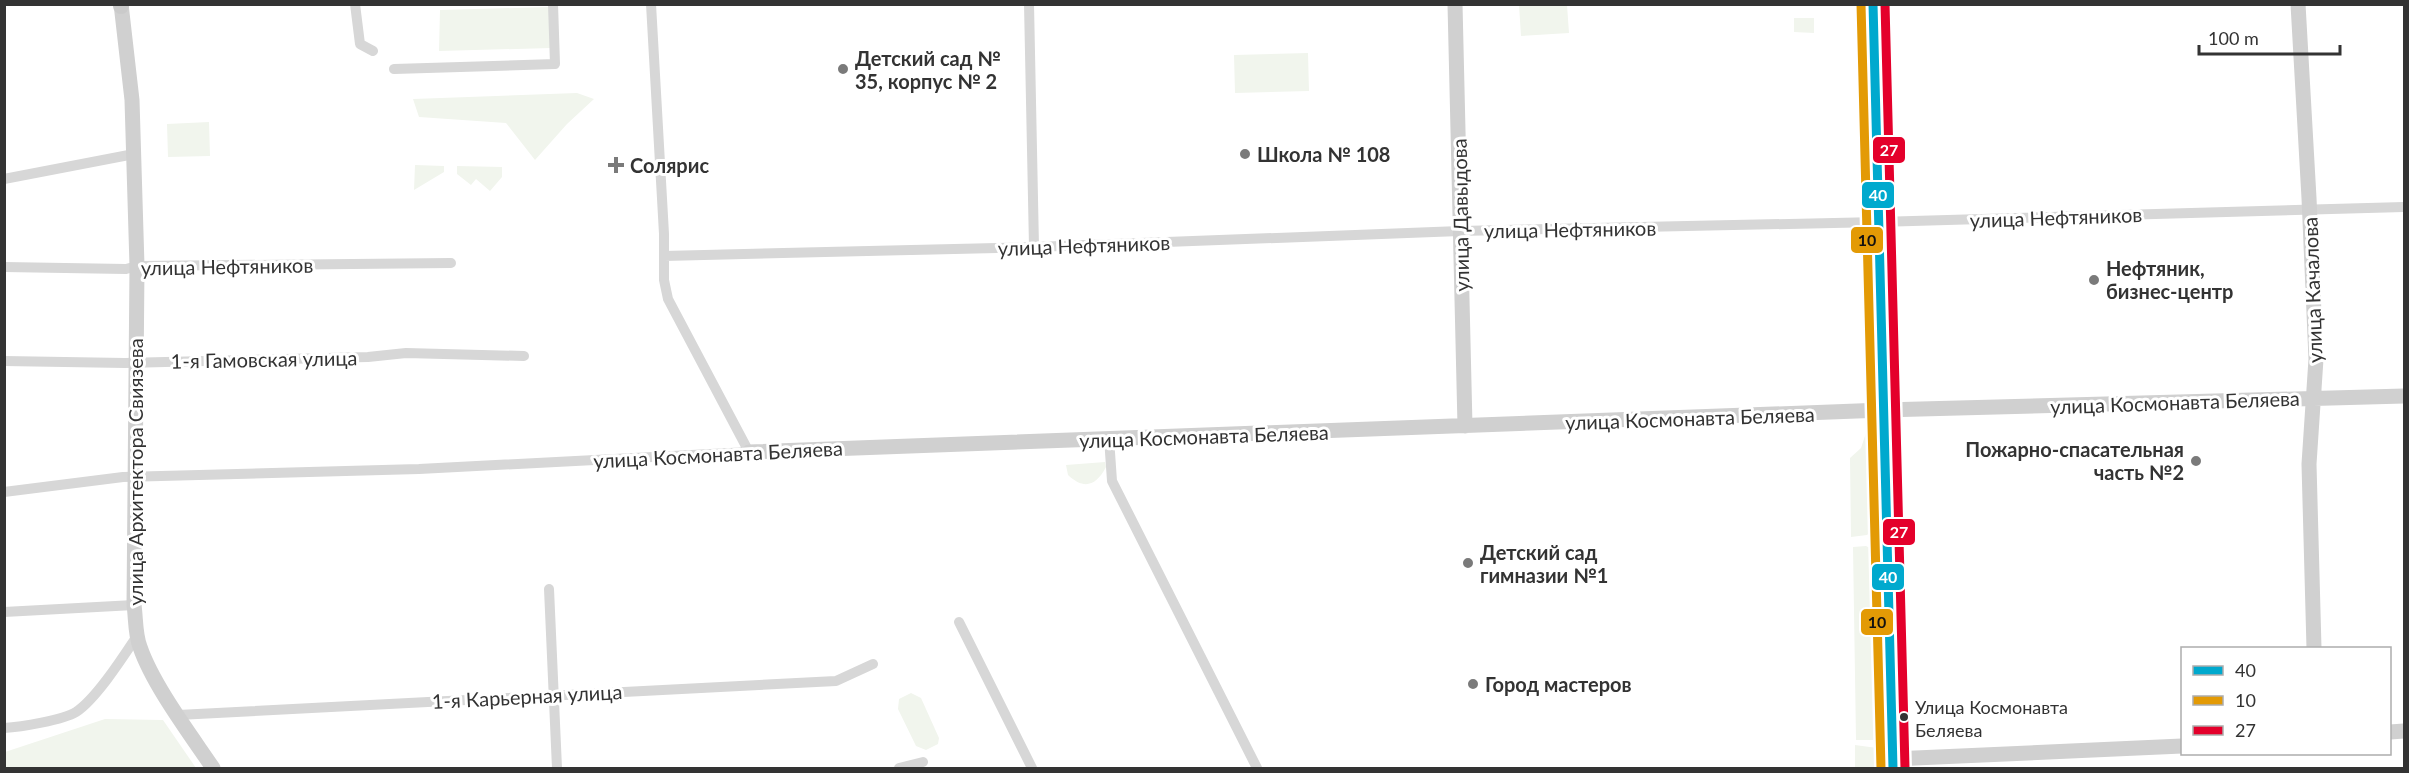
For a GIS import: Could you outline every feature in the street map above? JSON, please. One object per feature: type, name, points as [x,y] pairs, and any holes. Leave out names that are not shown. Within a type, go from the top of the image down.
[{"type":"street","points":[[354,4],[360,44],[373,51]]},
{"type":"street","points":[[394,69],[555,64],[553,4]]},
{"type":"street","points":[[651,4],[664,280],[668,299],[749,452]]},
{"type":"street","points":[[1029,4],[1034,247]]},
{"type":"street","name":"улица Давыдова","points":[[1455,4],[1465,426]]},
{"type":"street","points":[[1873,4],[1893,764],[2181,746]]},
{"type":"street","name":"улица Качалова","points":[[2298,4],[2316,359],[2309,464],[2314,647]]},
{"type":"street","name":"улица Архитектора Свиязева","points":[[123,5],[132,100],[137,266],[134,477],[134,605],[137,636],[154,677],[213,768]]},
{"type":"street","points":[[4,179],[134,154]]},
{"type":"street","name":"улица Нефтяников","points":[[664,256],[1034,247],[1460,231],[2404,207]]},
{"type":"street","name":"улица Нефтяников","points":[[4,267],[126,269],[137,266],[451,263]]},
{"type":"street","name":"1-я Гамовская улица","points":[[4,361],[135,362],[368,357],[406,353],[524,356]]},
{"type":"street","name":"улица Космонавта Беляева","points":[[4,492],[134,477],[437,468],[749,452],[1883,410],[2404,396]]},
{"type":"street","points":[[1109,438],[1112,482],[1257,768]]},
{"type":"street","points":[[549,590],[557,768]]},
{"type":"street","points":[[4,612],[134,605]]},
{"type":"street","points":[[959,622],[1032,768]]},
{"type":"street","points":[[4,728],[19,727],[74,713],[87,704],[137,636]]},
{"type":"street","name":"1-я Карьерная улица","points":[[178,715],[836,681],[873,664]]},
{"type":"street","points":[[899,768],[923,762]]},
{"type":"shaded area","points":[[1519,5],[1567,5],[1569,33],[1521,36]]},
{"type":"shaded area","points":[[549,7],[551,48],[439,51],[440,10]]},
{"type":"shaded area","points":[[1794,18],[1814,18],[1814,33],[1794,32]]},
{"type":"shaded area","points":[[1308,53],[1309,91],[1235,93],[1234,55]]},
{"type":"shaded area","points":[[577,93],[594,99],[567,124],[535,160],[506,123],[419,117],[413,99]]},
{"type":"shaded area","points":[[209,122],[210,156],[168,157],[167,124]]},
{"type":"shaded area","points":[[415,165],[444,166],[444,172],[414,190]]},
{"type":"shaded area","points":[[457,166],[502,167],[502,177],[490,191],[476,179],[471,185],[457,174]]},
{"type":"shaded area","points":[[1873,427],[1873,529],[1867,535],[1851,537],[1850,458],[1861,448],[1867,430]]},
{"type":"shaded area","points":[[1105,462],[1106,467],[1102,473],[1089,484],[1079,483],[1068,475],[1066,465]]},
{"type":"shaded area","points":[[1866,546],[1872,549],[1875,555],[1876,729],[1874,740],[1856,740],[1853,547]]},
{"type":"shaded area","points":[[911,693],[921,698],[939,738],[938,744],[926,750],[916,746],[898,709],[899,699]]},
{"type":"shaded area","points":[[105,719],[163,720],[196,768],[5,768],[5,752]]},
{"type":"shaded area","points":[[1855,745],[1877,748],[1875,768],[1855,768]]},
{"type":"transit line","name":"10","points":[[1861,4],[1881,768]]},
{"type":"transit line","name":"40","points":[[1873,4],[1893,768]]},
{"type":"transit line","name":"27","points":[[1885,4],[1905,768]]},
{"type":"place","name":"Детский сад № 35, корпус № 2","points":[[843,69]]},
{"type":"place","name":"Школа № 108","points":[[1245,154]]},
{"type":"place","name":"Солярис","points":[[616,165]]},
{"type":"place","name":"Нефтяник, бизнес-центр","points":[[2094,280]]},
{"type":"place","name":"Пожарно-спасательная часть №2","points":[[2196,461]]},
{"type":"place","name":"Детский сад гимназии №1","points":[[1468,563]]},
{"type":"place","name":"Город мастеров","points":[[1473,684]]},
{"type":"place","name":"Улица Космонавта Беляева","points":[[1904,717]]}]
